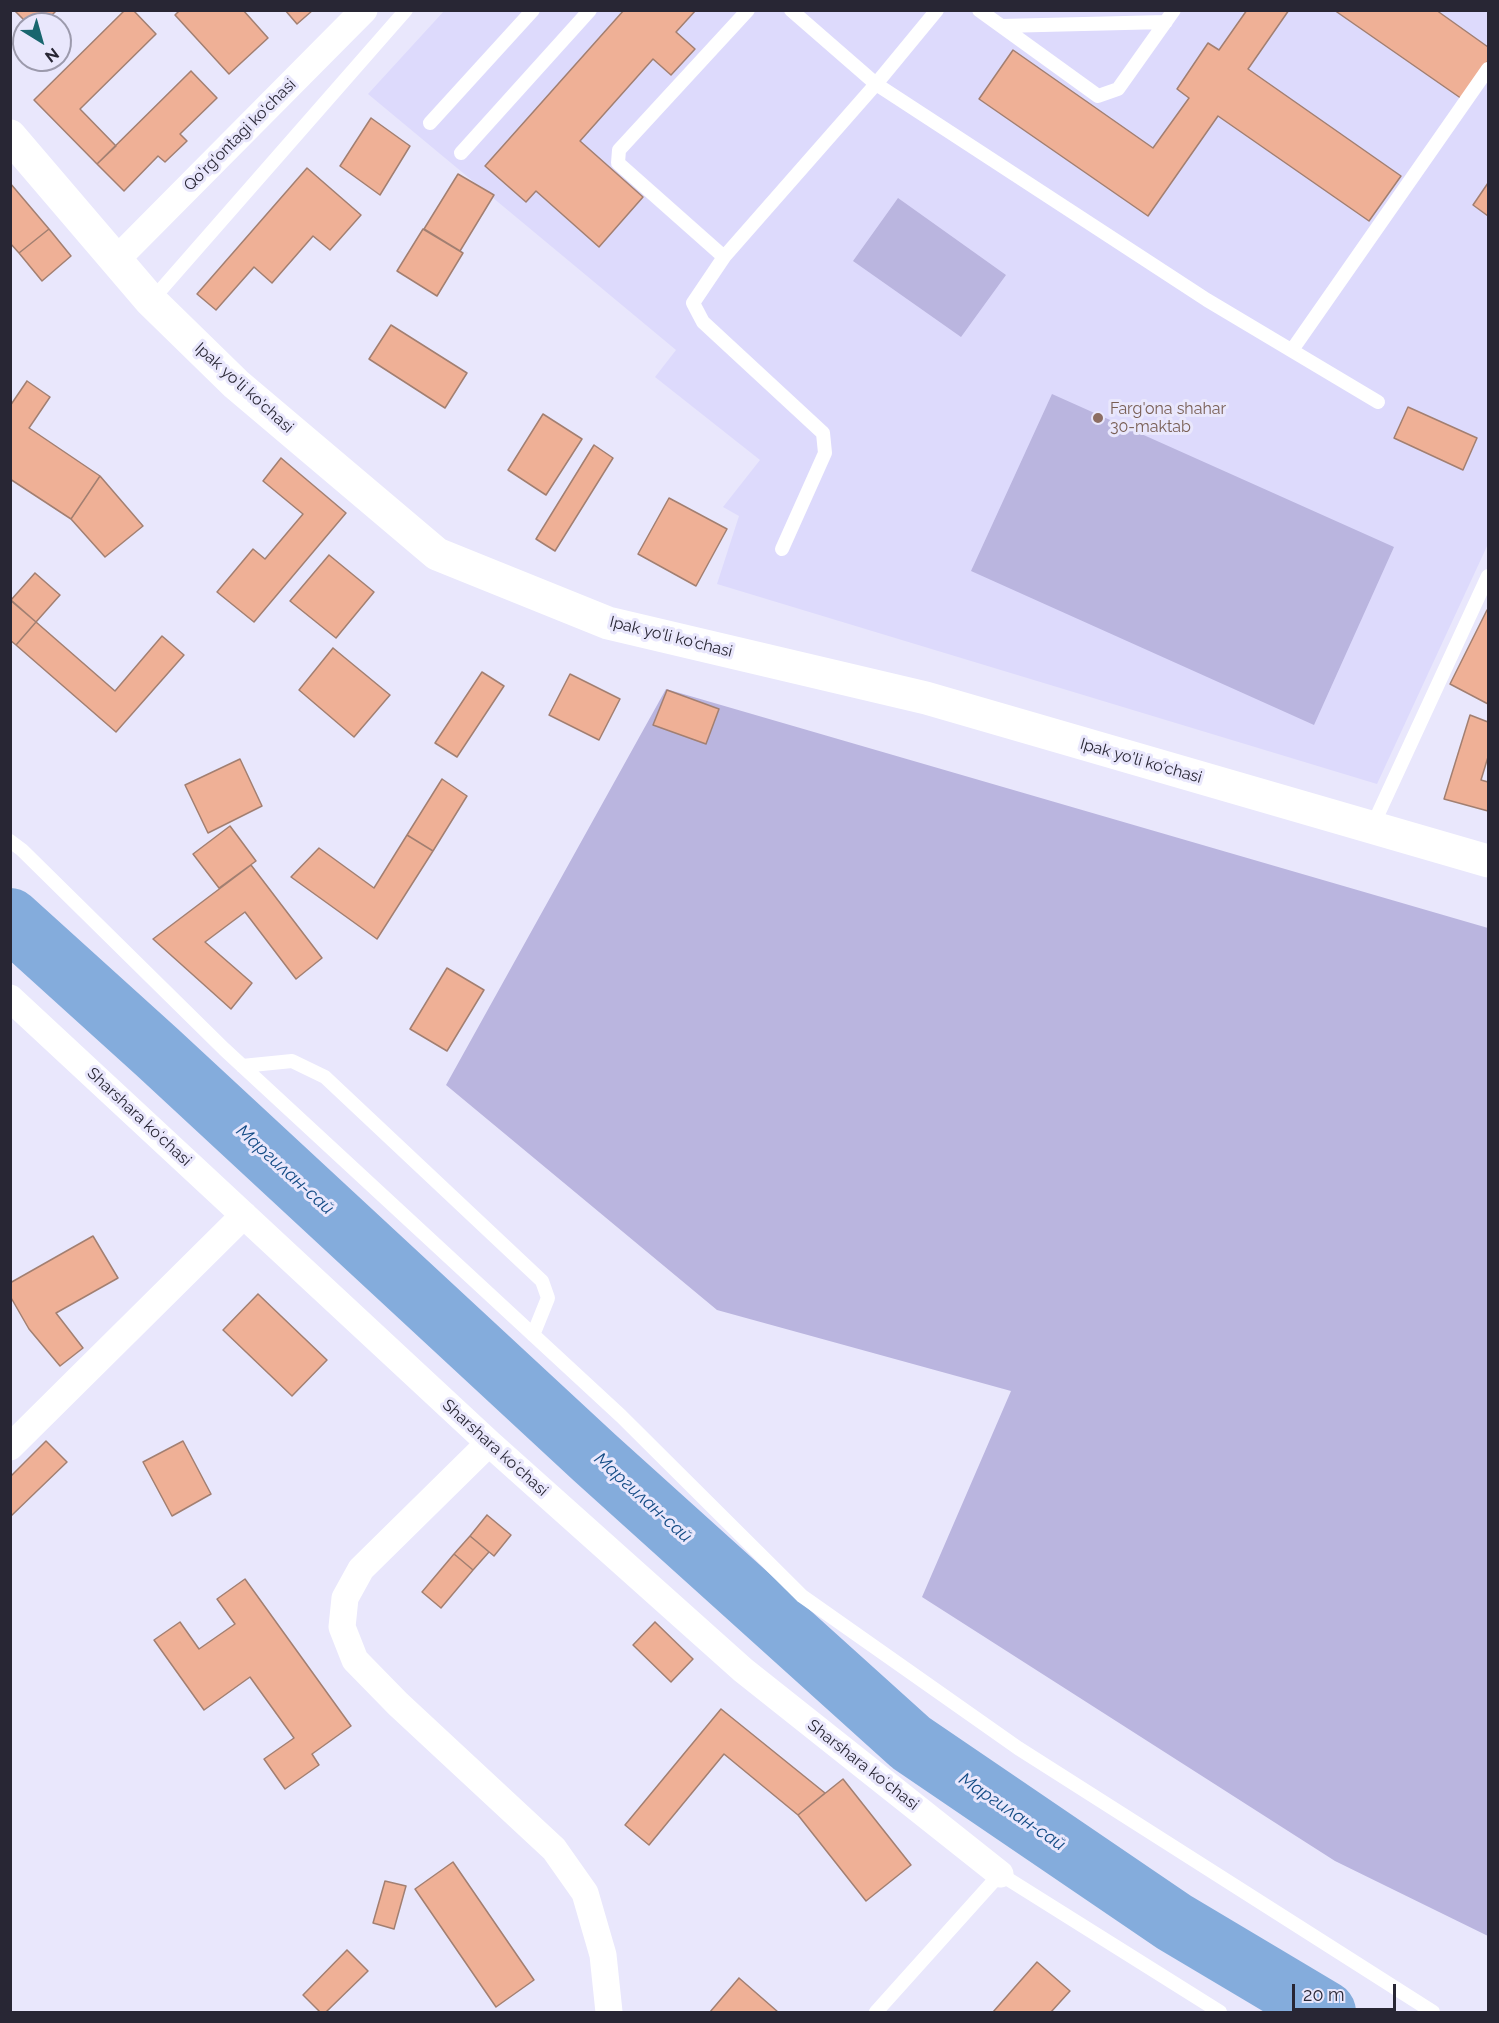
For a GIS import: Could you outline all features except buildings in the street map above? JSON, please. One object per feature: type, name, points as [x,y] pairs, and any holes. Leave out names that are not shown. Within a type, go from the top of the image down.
[{"type":"main road","name":"Ipak yo'li ko'chasi","points":[[10,136],[151,301],[236,384],[437,554],[608,623],[926,698],[1488,861]]},
{"type":"street","name":"Qo'rg'ontagi ko'chasi","points":[[116,260],[364,10]]},
{"type":"street","name":"Sharshara koʻchasi","points":[[10,998],[489,1443],[743,1670],[1000,1874]]},
{"type":"street","points":[[10,1447],[244,1215]]},
{"type":"street","points":[[489,1443],[361,1569],[345,1598],[342,1627],[355,1660],[398,1704],[554,1849],[585,1893],[603,1955],[609,2013]]},
{"type":"lane","points":[[151,301],[406,10]]},
{"type":"lane","points":[[430,123],[533,10]]},
{"type":"lane","points":[[461,153],[590,10]]},
{"type":"lane","points":[[724,257],[618,163],[619,150],[748,10]]},
{"type":"lane","points":[[791,10],[876,84],[1207,300],[1378,402]]},
{"type":"lane","points":[[782,549],[825,453],[823,433],[703,322],[693,303],[724,257],[876,84],[937,10]]},
{"type":"lane","points":[[979,10],[1098,96],[1118,89],[1170,16]]},
{"type":"lane","points":[[1001,26],[1170,16]]},
{"type":"lane","points":[[1292,350],[1488,69]]},
{"type":"lane","points":[[1372,828],[1488,576]]},
{"type":"lane","points":[[10,841],[22,850],[242,1066],[621,1416],[802,1596],[1018,1748],[1433,2013]]},
{"type":"lane","points":[[242,1066],[292,1061],[325,1077],[542,1281],[548,1298],[533,1335]]},
{"type":"lane","points":[[876,2013],[1000,1874],[1220,2013]]},
{"type":"shaded area","name":"Farg'ona shahar 30-maktab","points":[[444,11],[1488,11],[1488,544],[1377,784],[717,584],[739,516],[723,507],[760,460],[655,377],[676,350],[368,94]]},
{"type":"shaded area","points":[[898,198],[1006,275],[961,337],[853,261]]},
{"type":"shaded area","points":[[1052,394],[1394,547],[1314,725],[971,571]]},
{"type":"shaded area","points":[[666,689],[1488,928],[1488,1936],[1335,1861],[922,1597],[1011,1391],[717,1310],[446,1085]]},
{"type":"waterway","name":"Маргилан-сай","points":[[10,919],[595,1458],[911,1743],[1174,1922],[1325,2012]]},
{"type":"place","name":"Farg'ona shahar 30-maktab","points":[[1098,418]]}]
